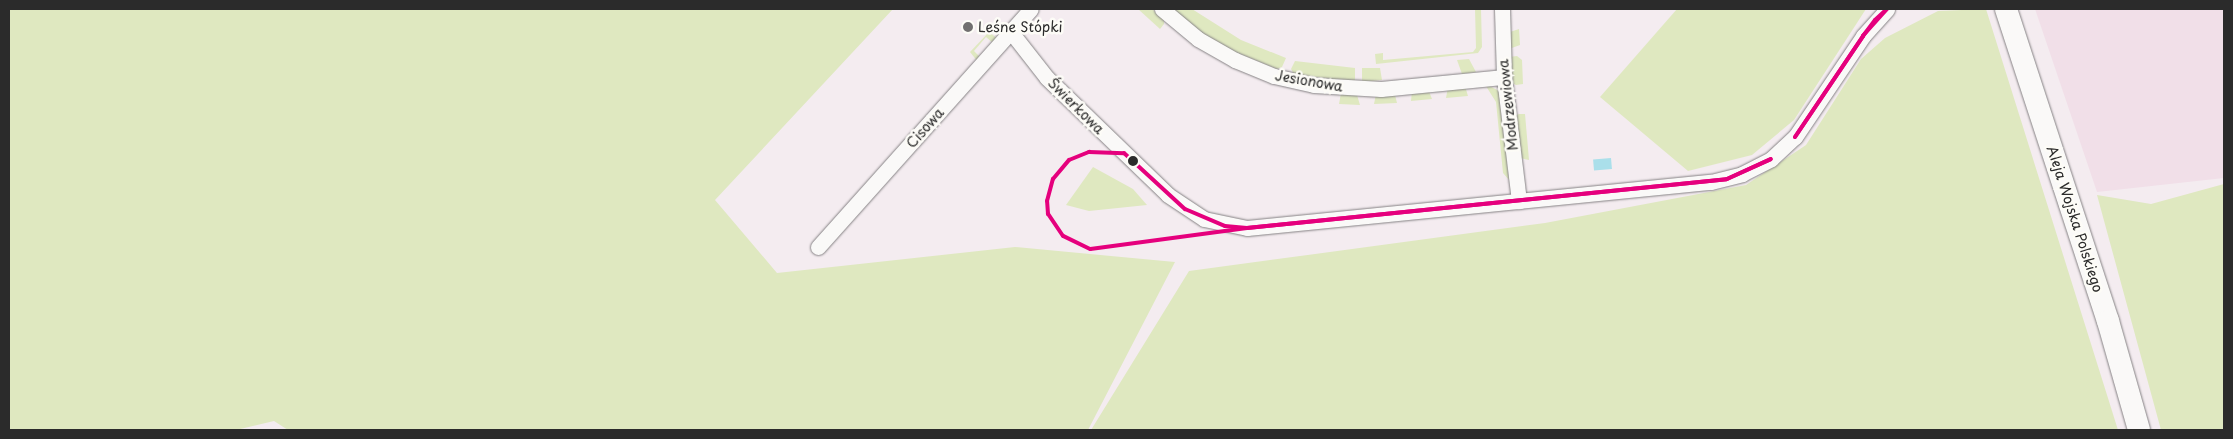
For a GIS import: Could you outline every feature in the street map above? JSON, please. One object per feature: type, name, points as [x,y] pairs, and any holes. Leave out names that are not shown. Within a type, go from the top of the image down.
[{"type":"main road","name":"Aleja Wojska Polskiego","points":[[2006,9],[2108,321],[2139,430]]},
{"type":"street","name":"Cisowa","points":[[818,247],[1031,9]]},
{"type":"street","name":"Jesionowa","points":[[1162,9],[1198,39],[1235,60],[1274,76],[1314,85],[1382,88],[1504,77]]},
{"type":"street","name":"Modrzewiowa","points":[[1502,9],[1504,77],[1519,201]]},
{"type":"street","name":"Świerkowa","points":[[1011,32],[1066,98],[1168,196],[1204,219],[1225,226],[1254,228],[1711,182],[1756,168],[1795,137],[1863,36],[1887,9]]},
{"type":"shaded area","points":[[2035,9],[2224,9],[2224,178],[2097,192]]},
{"type":"green space","points":[[9,9],[893,9],[715,200],[777,273],[1015,247],[1175,262],[1088,430],[288,430],[274,421],[236,430],[9,430]]},
{"type":"green space","points":[[1138,9],[1152,9],[1164,19],[1164,24],[1160,29]]},
{"type":"green space","points":[[1172,9],[1192,9],[1241,40],[1286,58],[1282,67],[1277,69],[1233,51],[1207,37]]},
{"type":"green space","points":[[1475,9],[1481,9],[1482,47],[1478,53],[1376,64],[1375,54],[1383,53],[1383,60],[1473,52],[1476,48]]},
{"type":"green space","points":[[1677,9],[1866,9],[1794,120],[1752,155],[1688,171],[1600,97]]},
{"type":"green space","points":[[1986,9],[2118,430],[1091,430],[1189,271],[1545,223],[1746,185],[1806,145],[1861,59],[1885,38],[1938,11]]},
{"type":"green space","points":[[1519,29],[1520,45],[1509,49],[1510,32]]},
{"type":"green space","points":[[989,32],[998,39],[994,44],[986,37],[974,51],[981,58],[978,62],[970,52]]},
{"type":"green space","points":[[1517,56],[1522,60],[1523,84],[1516,85],[1512,83],[1509,57]]},
{"type":"green space","points":[[1469,59],[1476,72],[1462,74],[1457,60]]},
{"type":"green space","points":[[1295,61],[1355,68],[1355,82],[1294,74],[1291,69]]},
{"type":"green space","points":[[1362,68],[1380,68],[1382,80],[1362,82]]},
{"type":"green space","points":[[1484,83],[1499,91],[1509,180],[1503,173],[1496,102]]},
{"type":"green space","points":[[1465,86],[1468,96],[1446,98],[1448,87]]},
{"type":"green space","points":[[1428,89],[1432,99],[1411,101],[1412,91]]},
{"type":"green space","points":[[1341,93],[1357,95],[1360,105],[1339,104]]},
{"type":"green space","points":[[1376,94],[1395,95],[1397,103],[1374,104]]},
{"type":"green space","points":[[1525,114],[1529,160],[1520,158],[1515,116]]},
{"type":"green space","points":[[1093,167],[1133,189],[1147,205],[1089,211],[1066,205]]},
{"type":"green space","points":[[2224,184],[2224,430],[2161,430],[2097,195],[2151,204]]},
{"type":"water","points":[[1611,158],[1612,169],[1594,171],[1593,160]]},
{"type":"transit line","points":[[1887,9],[1863,36],[1875,20],[1887,9]]},
{"type":"transit line","points":[[1795,137],[1863,36]]},
{"type":"transit line","points":[[1795,137],[1863,36]]},
{"type":"transit line","points":[[1089,152],[1124,153],[1185,209],[1225,226],[1247,228],[1090,249],[1063,236],[1048,214],[1047,201],[1053,179],[1069,160],[1089,152]]},
{"type":"transit line","points":[[1727,179],[1771,159]]},
{"type":"transit line","points":[[1727,179],[1771,159]]},
{"type":"transit line","points":[[1247,228],[1727,179]]},
{"type":"transit line","points":[[1247,228],[1727,179]]},
{"type":"place","name":"Leśne Stópki","points":[[968,27]]}]
